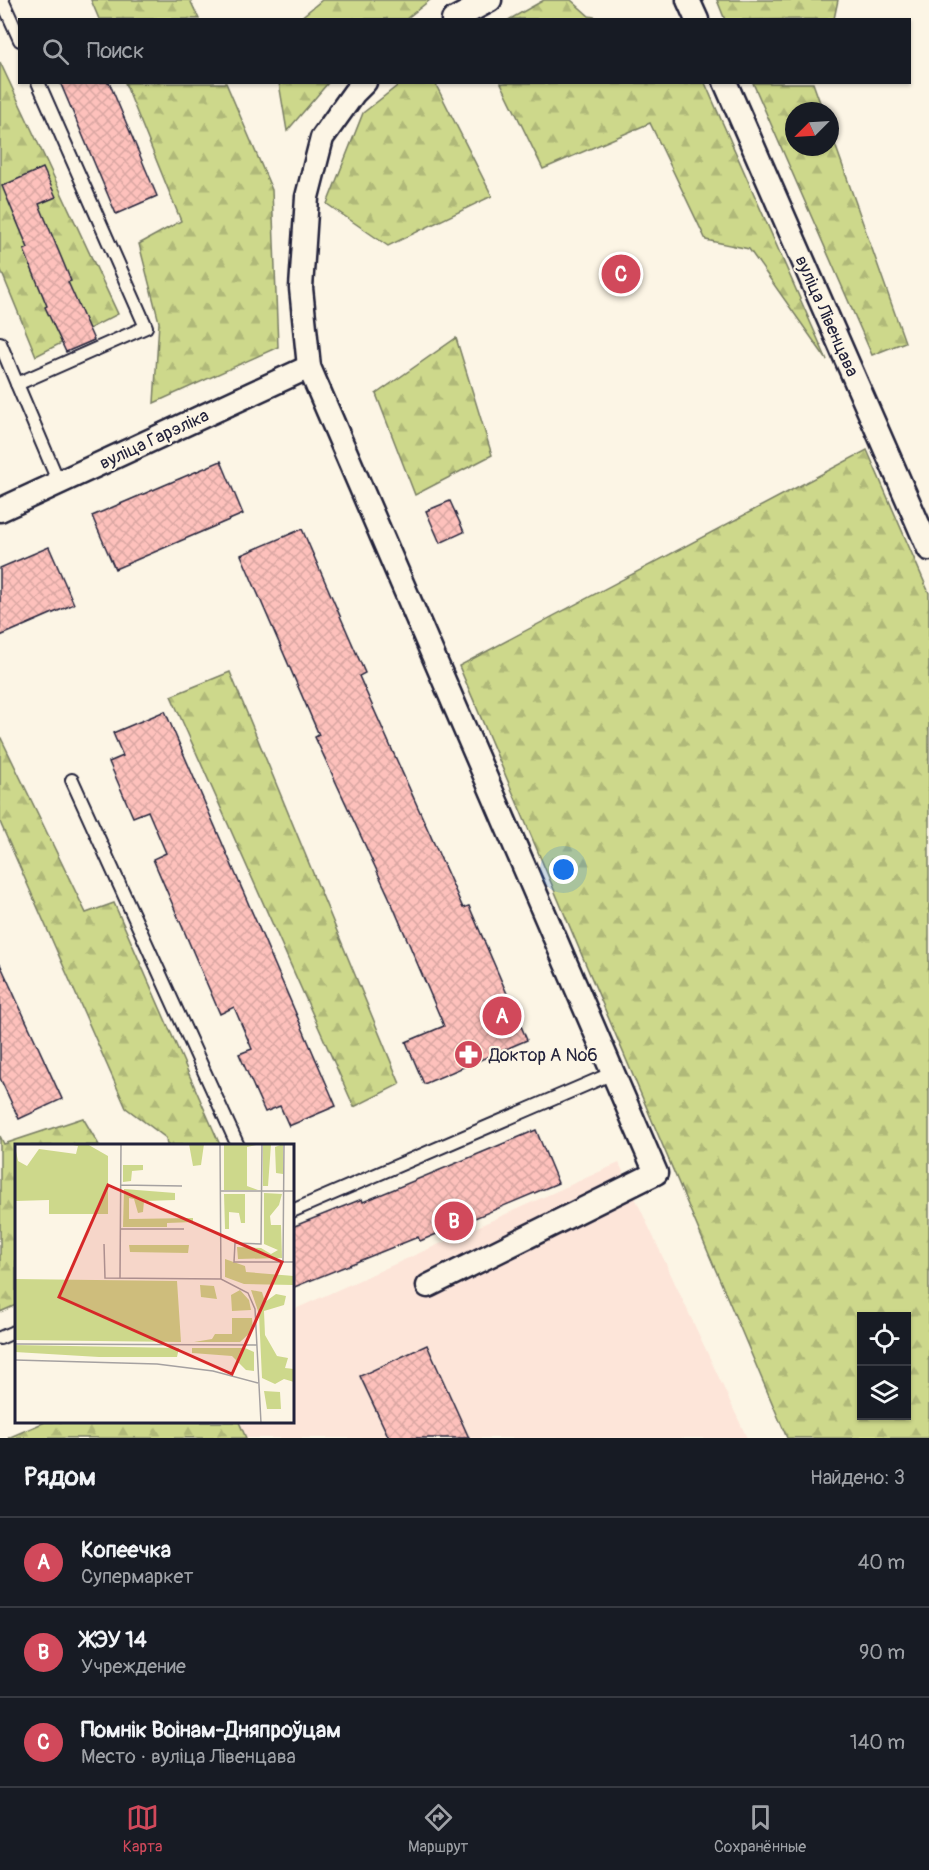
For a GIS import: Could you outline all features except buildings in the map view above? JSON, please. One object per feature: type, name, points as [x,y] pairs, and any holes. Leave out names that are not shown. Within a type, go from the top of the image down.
[{"type":"street","points":[[457,18],[490,0]]},
{"type":"street","points":[[688,0],[696,18]]},
{"type":"street","points":[[362,84],[322,138],[307,197],[301,288],[309,367],[656,1173],[428,1286]]},
{"type":"street","name":"вуліца Лівенцава","points":[[726,84],[929,549]]},
{"type":"street","name":"вуліца Гарэліка","points":[[0,510],[309,367]]},
{"type":"lane","points":[[2,0],[18,36]]},
{"type":"lane","points":[[17,384],[146,327],[39,84]]},
{"type":"lane","points":[[0,343],[59,483]]},
{"type":"lane","points":[[72,780],[237,1144]]},
{"type":"lane","points":[[294,1210],[613,1073]]},
{"type":"lane","points":[[0,1338],[15,1331]]},
{"type":"shaded area","points":[[619,1163],[747,1438],[246,1438],[239,1423],[294,1423],[294,1310]]},
{"type":"green space","points":[[91,0],[190,0],[199,18],[99,18]]},
{"type":"green space","points":[[322,0],[430,0],[407,18],[300,18]]},
{"type":"green space","points":[[544,0],[571,0],[589,16],[599,18],[512,18]]},
{"type":"green space","points":[[717,0],[838,0],[834,18],[724,18]]},
{"type":"green space","points":[[0,62],[118,314],[36,356],[0,268]]},
{"type":"green space","points":[[125,84],[226,84],[272,190],[278,347],[154,403],[159,322],[139,244],[181,221]]},
{"type":"green space","points":[[279,84],[327,84],[287,131]]},
{"type":"green space","points":[[400,84],[436,84],[492,196],[388,246],[327,204],[363,113]]},
{"type":"green space","points":[[501,84],[705,84],[827,360],[749,249],[706,240],[650,123],[543,169]]},
{"type":"green space","points":[[753,84],[813,84],[820,102],[785,102],[785,156],[839,155],[905,342],[872,355]]},
{"type":"green space","points":[[456,338],[492,455],[415,495],[376,394]]},
{"type":"green space","points":[[867,450],[929,593],[929,1438],[787,1438],[459,666]]},
{"type":"green space","points":[[230,672],[400,1084],[354,1107],[171,696]]},
{"type":"green space","points":[[0,739],[86,913],[114,903],[220,1144],[167,1144],[166,1138],[126,1108],[0,822]]},
{"type":"green space","points":[[83,1118],[98,1144],[15,1144],[15,1305],[0,1312],[0,1136],[4,1144]]},
{"type":"green space","points":[[43,1423],[239,1423],[246,1438],[8,1438]]},
{"type":"place","name":"Помнік Воінам-Дняпроўцам","points":[[621,274]]},
{"type":"place","name":"Копеечка","points":[[502,1016]]},
{"type":"place","name":"Доктор А №6","points":[[468,1055]]},
{"type":"place","name":"ЖЭУ 14","points":[[454,1221]]}]
